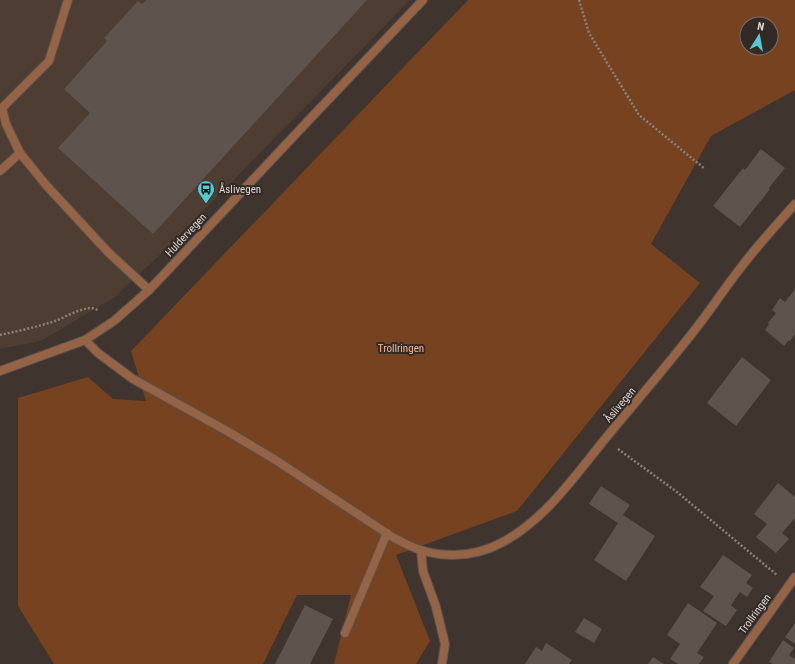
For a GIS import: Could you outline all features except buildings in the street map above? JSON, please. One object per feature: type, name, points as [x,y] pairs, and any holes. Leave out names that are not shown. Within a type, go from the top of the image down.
[{"type":"street","points":[[68,0],[49,61],[2,108],[6,124],[20,153],[46,185],[108,252],[149,290]]},
{"type":"street","name":"Huldervegen","points":[[0,371],[85,340],[114,321],[149,290],[423,0]]},
{"type":"street","points":[[0,171],[20,153]]},
{"type":"street","name":"Åslivegen","points":[[85,340],[98,353],[133,379],[274,459],[407,545],[421,550],[459,556],[483,551],[501,544],[526,527],[550,506],[687,340],[761,242],[795,204]]},
{"type":"street","points":[[345,634],[387,532]]},
{"type":"street","points":[[421,550],[423,571],[436,607],[445,644],[442,664]]},
{"type":"street","name":"Trollringen","points":[[733,664],[795,577]]},
{"type":"path","points":[[580,0],[589,33],[639,116],[705,169]]},
{"type":"path","points":[[0,335],[40,325],[89,308],[97,310],[114,321]]},
{"type":"path","points":[[605,440],[677,492],[789,585]]},
{"type":"shaded area","points":[[0,0],[410,0],[164,251],[115,297],[41,341],[0,349]]},
{"type":"green space","name":"Trollringen","points":[[468,0],[795,0],[795,90],[711,136],[651,244],[700,283],[517,511],[396,555],[430,641],[416,664],[334,664],[351,595],[297,595],[263,664],[54,664],[18,606],[18,398],[88,377],[113,399],[146,401],[131,351]]},
{"type":"place","name":"Åslivegen","points":[[206,204]]}]
